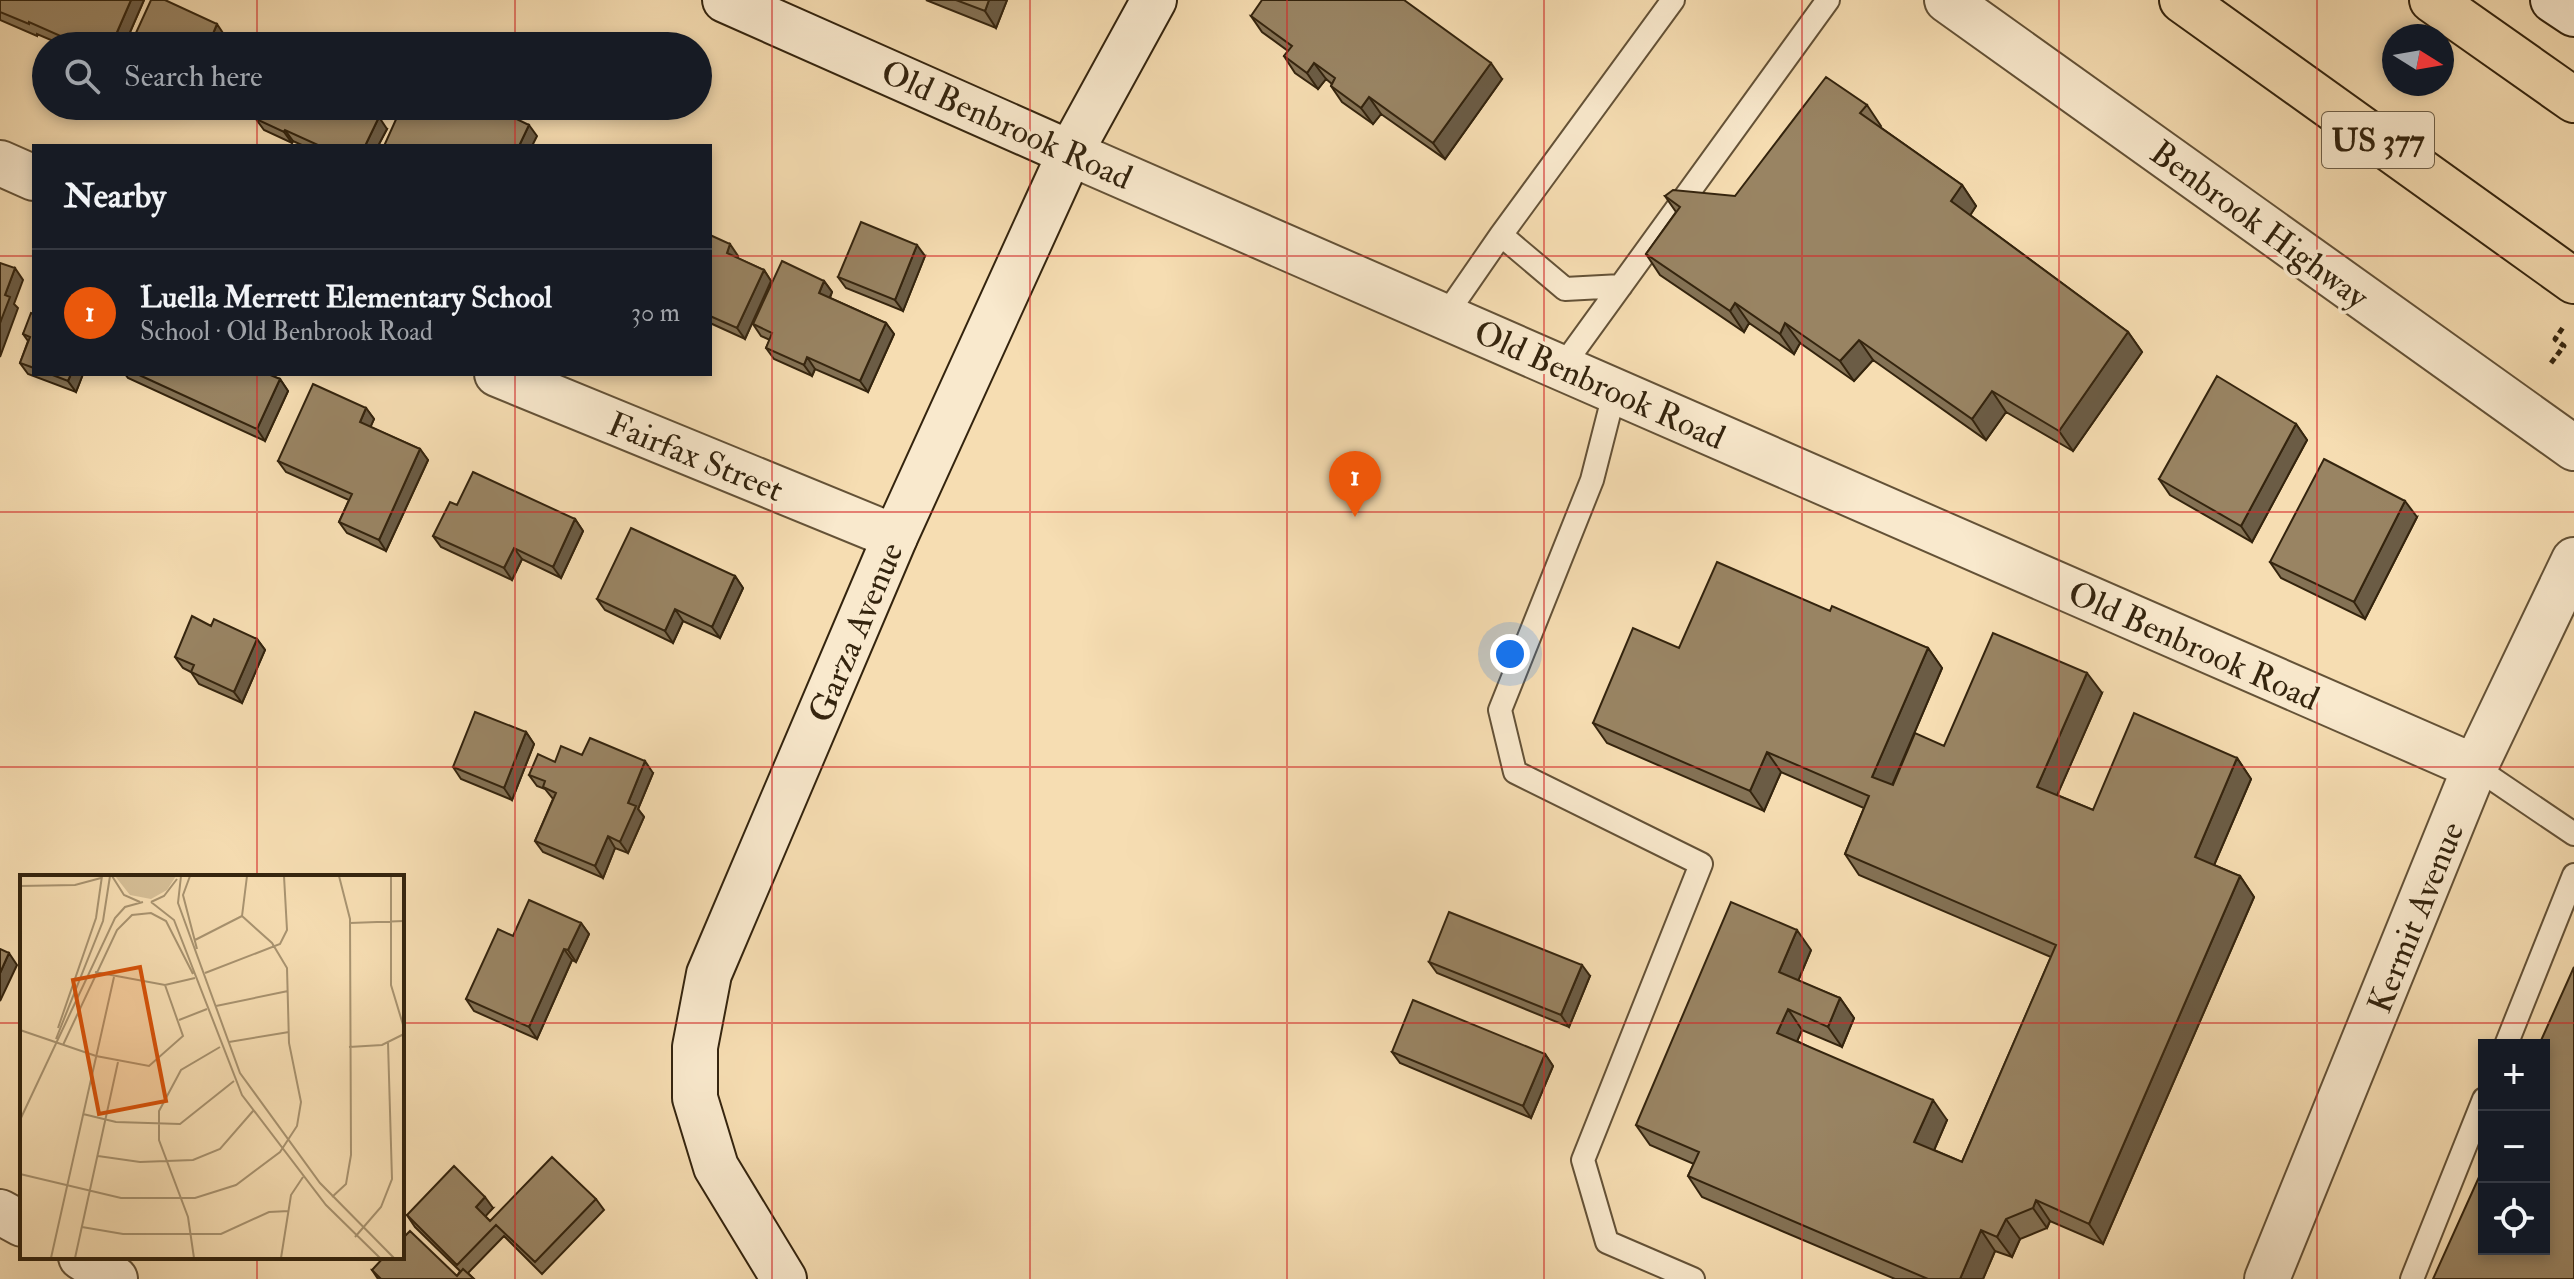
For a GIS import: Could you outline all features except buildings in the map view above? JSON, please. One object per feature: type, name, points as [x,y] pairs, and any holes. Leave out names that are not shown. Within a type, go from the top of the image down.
[{"type":"main road","name":"US 377","points":[[2182,0],[2573,298]]},
{"type":"main road","points":[[2432,0],[2574,100]]},
{"type":"street","name":"Old Benbrook Road","points":[[725,0],[2475,767]]},
{"type":"street","name":"Garza Avenue","points":[[784,1279],[716,1167],[695,1098],[695,1047],[709,974],[895,537],[1070,153],[1154,0]]},
{"type":"street","name":"Benbrook Highway","points":[[1947,0],[2574,448]]},
{"type":"street","points":[[2553,0],[2574,14]]},
{"type":"street","points":[[0,163],[32,177]]},
{"type":"street","name":"Fairfax Street","points":[[502,376],[895,537]]},
{"type":"street","name":"Kermit Avenue","points":[[2267,1279],[2475,767],[2574,560]]},
{"type":"street","points":[[0,1212],[20,1223]]},
{"type":"street","points":[[84,1259],[115,1279]]},
{"type":"lane","points":[[1445,316],[1673,0]]},
{"type":"lane","points":[[1562,367],[1828,0]]},
{"type":"lane","points":[[1501,235],[1565,289],[1621,286]]},
{"type":"lane","points":[[1615,390],[1592,480],[1500,710],[1515,772],[1701,864],[1583,1160],[1607,1242],[1693,1279]]},
{"type":"lane","points":[[2475,767],[2574,834]]},
{"type":"lane","points":[[2508,1039],[2574,875]]},
{"type":"lane","points":[[2412,1279],[2479,1111]]},
{"type":"path","points":[[2551,363],[2564,346],[2555,339],[2573,298]]},
{"type":"place","name":"Luella Merrett Elementary School","points":[[1355,517]]}]
